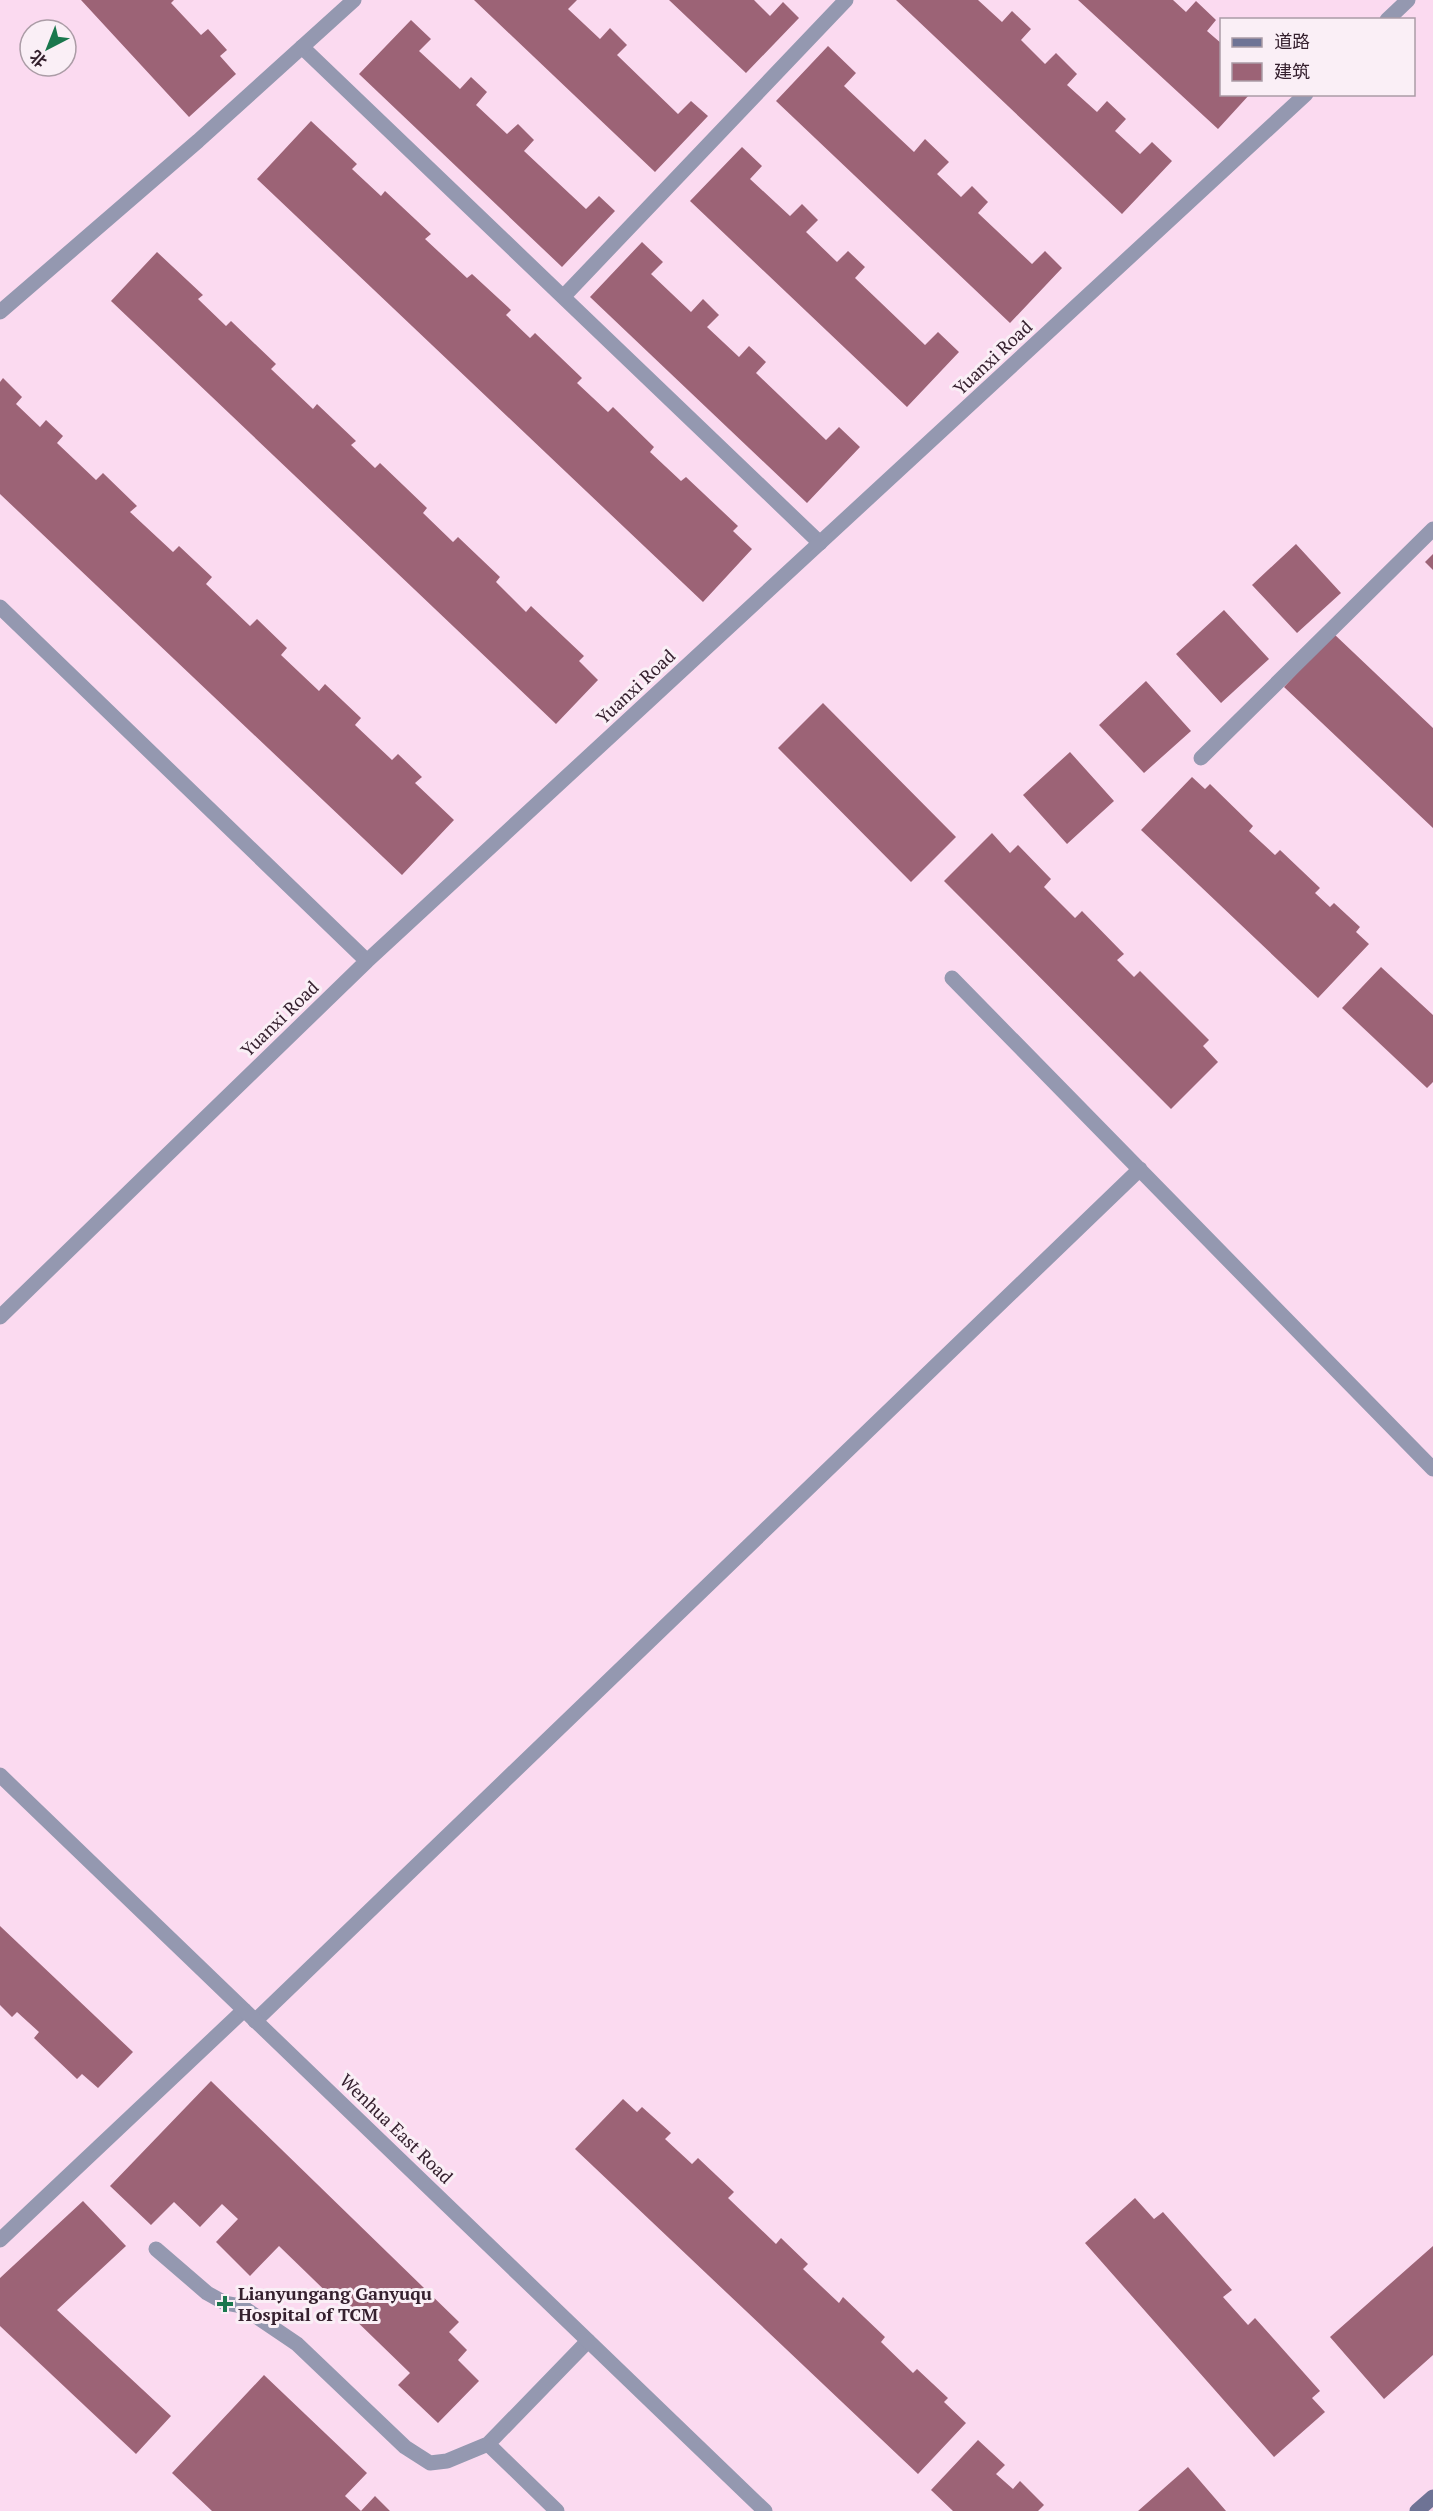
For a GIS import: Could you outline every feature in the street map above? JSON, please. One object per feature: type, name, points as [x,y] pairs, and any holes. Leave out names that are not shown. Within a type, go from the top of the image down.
[{"type":"main road","points":[[1417,2511],[1433,2497]]},
{"type":"street","points":[[0,312],[198,141],[354,0]]},
{"type":"street","points":[[563,297],[846,0]]},
{"type":"street","points":[[1388,18],[1408,0]]},
{"type":"street","points":[[302,47],[820,543]]},
{"type":"street","name":"Yuanxi Road","points":[[0,1317],[367,961],[1304,96]]},
{"type":"street","points":[[1201,758],[1433,530]]},
{"type":"street","points":[[0,607],[367,961]]},
{"type":"street","points":[[952,978],[1433,1469]]},
{"type":"street","points":[[0,2240],[250,2015],[1140,1169]]},
{"type":"street","name":"Wenhua East Road","points":[[0,1775],[765,2511]]},
{"type":"street","points":[[156,2248],[189,2280],[207,2293],[225,2303],[241,2306],[297,2344],[405,2447],[430,2463],[447,2461],[488,2444],[588,2341]]},
{"type":"street","points":[[488,2444],[557,2511]]},
{"type":"building","points":[[81,0],[174,0],[171,3],[201,35],[208,29],[227,50],[220,56],[236,74],[189,117]]},
{"type":"building","points":[[474,0],[577,0],[568,9],[600,39],[610,28],[627,45],[617,55],[678,114],[691,101],[708,116],[655,172]]},
{"type":"building","points":[[669,0],[754,0],[770,16],[783,2],[799,18],[746,73]]},
{"type":"building","points":[[896,0],[978,0],[1002,22],[1012,11],[1031,29],[1021,40],[1045,64],[1056,53],[1077,74],[1067,85],[1097,112],[1107,101],[1126,119],[1115,131],[1140,154],[1152,142],[1172,161],[1122,214]]},
{"type":"building","points":[[1078,0],[1173,0],[1186,12],[1196,1],[1216,20],[1207,31],[1220,42],[1220,96],[1248,96],[1218,129]]},
{"type":"building","points":[[411,20],[431,39],[419,51],[460,89],[471,77],[487,92],[476,105],[507,134],[518,124],[534,140],[524,151],[586,209],[599,196],[615,211],[562,267],[359,74]]},
{"type":"building","points":[[828,46],[856,73],[844,86],[914,152],[925,139],[949,162],[937,174],[961,197],[972,186],[988,202],[978,213],[1032,264],[1045,251],[1062,268],[1010,323],[776,101]]},
{"type":"building","points":[[311,121],[357,164],[352,169],[381,196],[385,191],[431,234],[425,239],[467,278],[472,274],[511,310],[506,315],[530,338],[535,333],[582,378],[577,383],[608,412],[613,407],[654,447],[650,452],[681,481],[686,477],[738,526],[733,531],[752,549],[703,602],[257,179]]},
{"type":"building","points":[[742,147],[762,166],[750,179],[790,216],[802,204],[818,220],[806,232],[837,262],[848,251],[865,267],[855,278],[925,345],[938,332],[959,352],[907,407],[690,201]]},
{"type":"building","points":[[642,242],[663,262],[651,274],[691,312],[703,299],[719,315],[707,327],[739,357],[749,346],[766,362],[756,373],[826,440],[839,427],[860,447],[807,503],[590,297]]},
{"type":"building","points":[[157,252],[203,295],[198,299],[226,326],[231,321],[276,364],[271,369],[313,409],[317,404],[356,441],[351,445],[375,468],[380,463],[427,508],[423,513],[453,542],[458,537],[500,577],[496,582],[526,612],[531,606],[584,656],[579,661],[598,680],[556,724],[111,301]]},
{"type":"building","points":[[3,378],[22,397],[16,404],[40,427],[46,420],[63,436],[57,443],[96,480],[103,473],[137,506],[130,512],[173,552],[179,546],[212,577],[206,584],[250,626],[257,619],[287,648],[281,655],[319,691],[325,684],[361,718],[355,725],[392,760],[398,754],[422,777],[415,783],[454,820],[402,875],[0,494],[0,382]]},
{"type":"building","points":[[1296,544],[1341,593],[1297,633],[1252,585]]},
{"type":"building","points":[[1433,554],[1433,570],[1425,562]]},
{"type":"building","points":[[1224,610],[1269,659],[1221,703],[1176,654]]},
{"type":"building","points":[[1334,634],[1433,728],[1433,828],[1284,687]]},
{"type":"building","points":[[1146,681],[1191,731],[1144,773],[1099,725]]},
{"type":"building","points":[[823,703],[956,837],[911,882],[778,748]]},
{"type":"building","points":[[1070,752],[1114,801],[1067,844],[1023,795]]},
{"type":"building","points":[[1192,777],[1205,789],[1210,784],[1253,826],[1249,831],[1275,855],[1280,850],[1320,888],[1315,893],[1330,907],[1334,903],[1360,927],[1356,932],[1369,944],[1318,998],[1141,830]]},
{"type":"building","points":[[992,833],[1010,853],[1018,845],[1051,879],[1044,887],[1075,918],[1082,911],[1124,954],[1117,960],[1134,977],[1140,971],[1209,1040],[1203,1046],[1218,1062],[1171,1109],[944,881]]},
{"type":"building","points":[[1381,967],[1433,1015],[1433,1082],[1427,1088],[1342,1008]]},
{"type":"building","points":[[0,1926],[133,2052],[98,2088],[82,2074],[77,2079],[34,2038],[39,2032],[17,2012],[12,2017],[0,2005]]},
{"type":"building","points":[[211,2081],[459,2322],[449,2332],[467,2350],[458,2360],[479,2381],[438,2423],[398,2385],[410,2373],[279,2246],[250,2276],[216,2242],[238,2219],[222,2204],[200,2227],[174,2202],[151,2225],[110,2186]]},
{"type":"building","points":[[623,2099],[637,2112],[642,2107],[671,2133],[665,2139],[692,2164],[698,2158],[734,2192],[728,2198],[776,2244],[781,2238],[808,2264],[803,2269],[839,2303],[843,2297],[885,2337],[881,2342],[913,2373],[917,2369],[948,2398],[944,2402],[966,2423],[918,2474],[575,2149]]},
{"type":"building","points":[[1135,2198],[1154,2219],[1163,2212],[1232,2290],[1223,2297],[1248,2325],[1255,2318],[1320,2391],[1312,2398],[1325,2412],[1274,2457],[1085,2243]]},
{"type":"building","points":[[83,2201],[126,2246],[57,2310],[171,2416],[136,2454],[0,2326],[0,2278]]},
{"type":"building","points":[[1433,2246],[1433,2355],[1384,2399],[1330,2337]]},
{"type":"building","points":[[264,2375],[367,2473],[345,2496],[361,2511],[212,2511],[172,2473]]},
{"type":"building","points":[[978,2440],[1005,2465],[996,2474],[1013,2489],[1020,2481],[1044,2505],[1038,2511],[953,2511],[931,2490]]},
{"type":"building","points":[[1188,2467],[1226,2511],[1138,2511]]},
{"type":"building","points":[[375,2496],[390,2511],[361,2511]]},
{"type":"place","name":"Lianyungang Ganyuqu Hospital of TCM","points":[[225,2304]]}]
